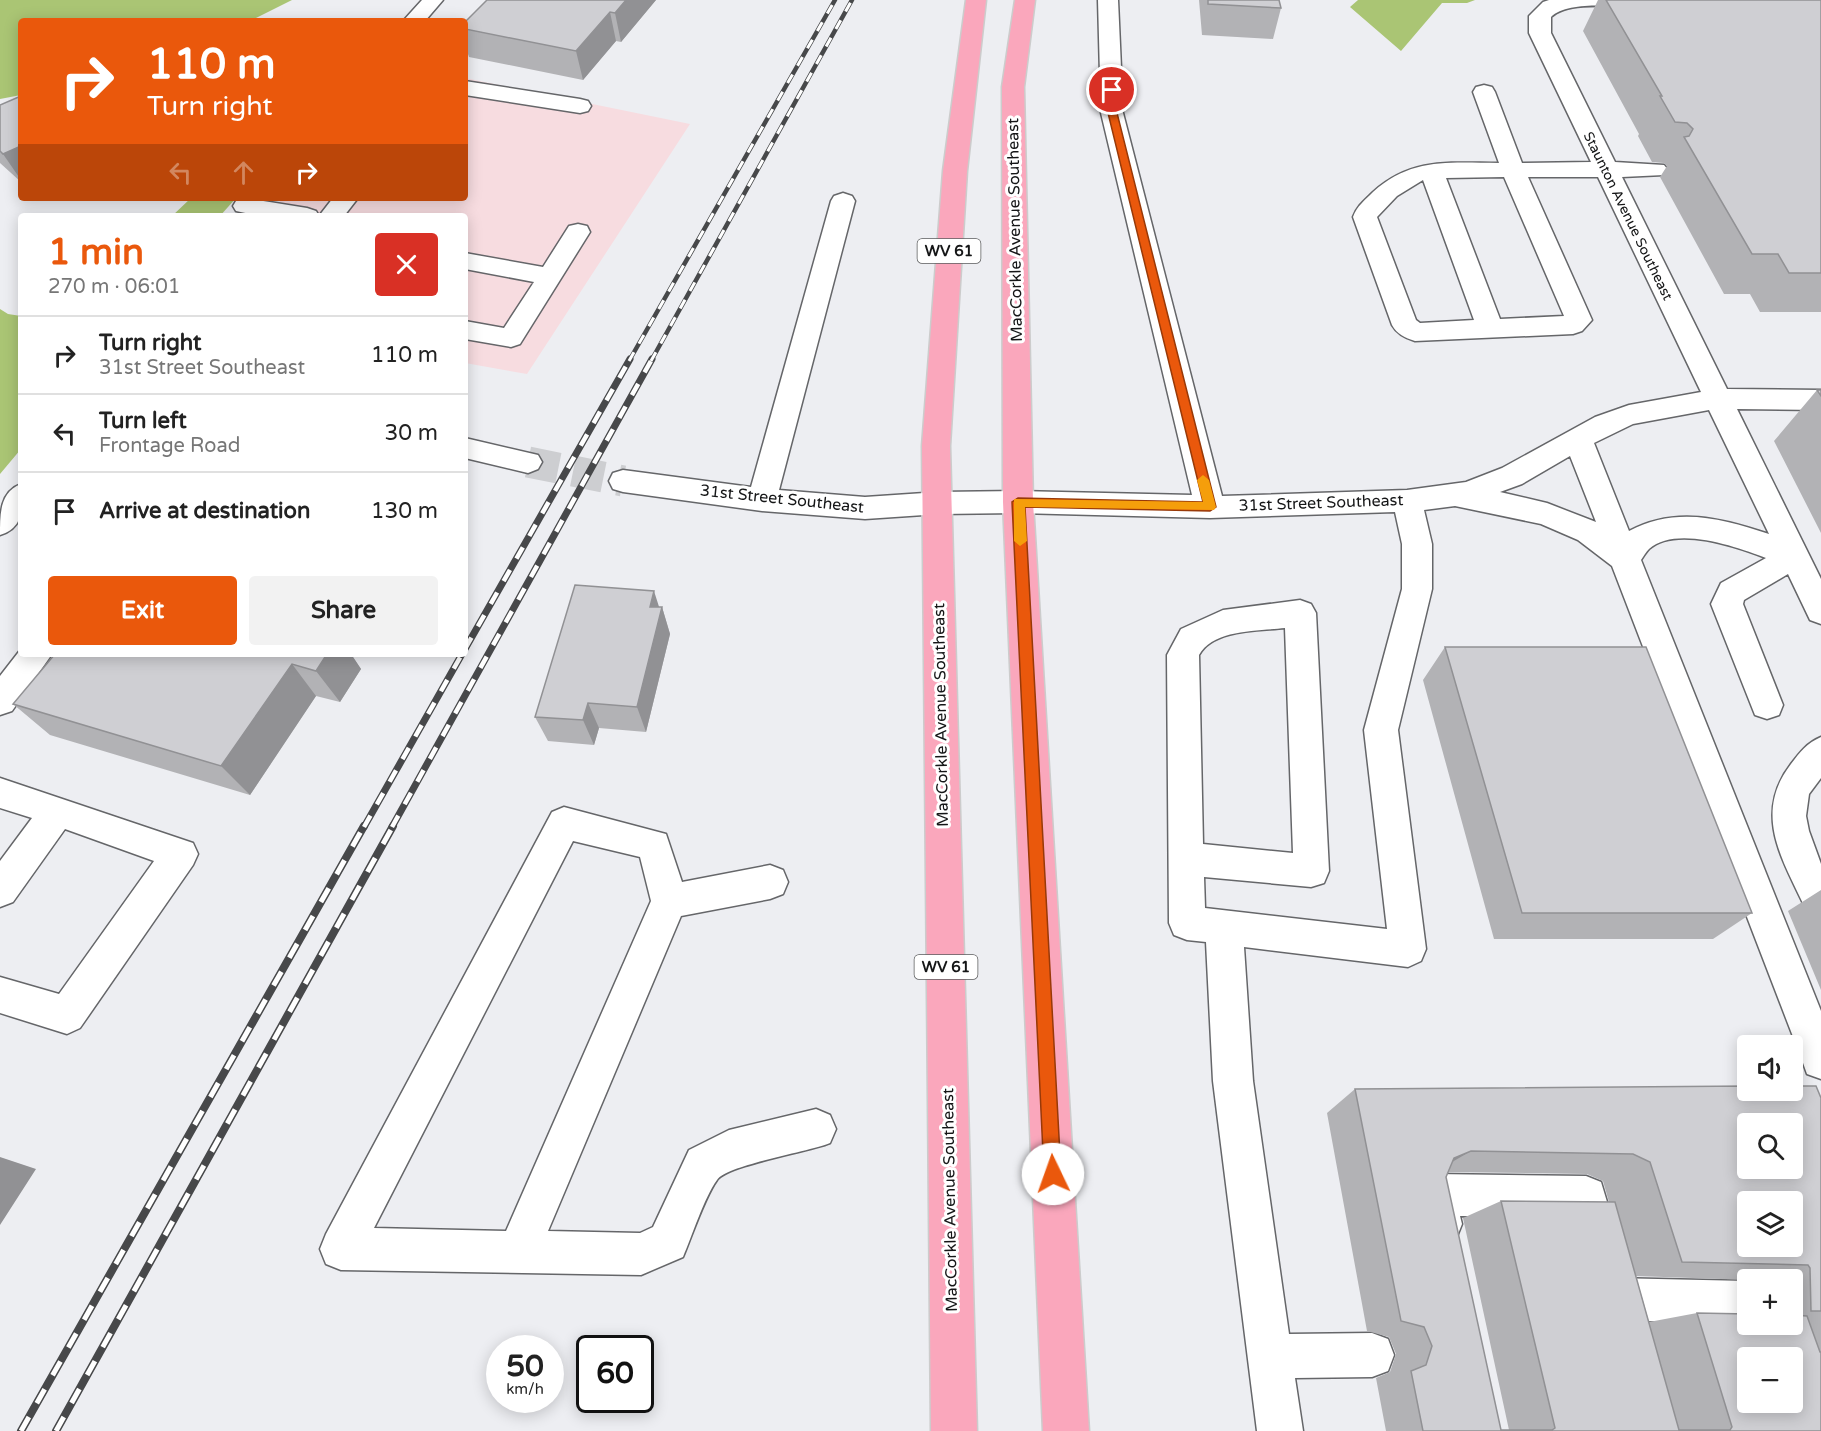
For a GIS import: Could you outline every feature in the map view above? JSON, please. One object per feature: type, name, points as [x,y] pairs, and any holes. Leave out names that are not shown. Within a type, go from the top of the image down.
[{"type":"main road","name":"MacCorkle Avenue Southeast","points":[[954,1431],[939,503],[936,446],[955,171],[976,0]]},
{"type":"main road","name":"MacCorkle Avenue Southeast","points":[[1026,0],[1013,87],[1018,502],[1066,1431]]},
{"type":"street","points":[[417,18],[434,0]]},
{"type":"street","points":[[1108,0],[1112,113],[1210,507]]},
{"type":"street","name":"Staunton Avenue Southeast","points":[[1663,1],[1582,0],[1550,6],[1540,16],[1539,33],[1821,611]]},
{"type":"street","points":[[468,88],[580,106]]},
{"type":"street","points":[[1484,92],[1513,170],[1579,320],[1573,325],[1415,332],[1405,325],[1365,217],[1367,211],[1406,178],[1423,171],[1432,171],[1513,170],[1605,169],[1656,170]]},
{"type":"street","points":[[1432,171],[1490,329]]},
{"type":"street","points":[[334,213],[344,201]]},
{"type":"street","points":[[762,500],[843,201]]},
{"type":"street","points":[[244,207],[286,213]]},
{"type":"street","points":[[468,331],[511,339],[578,232]]},
{"type":"street","points":[[468,262],[549,276]]},
{"type":"street","name":"31st Street Southeast","points":[[623,481],[762,500],[865,508],[939,503],[1018,502],[1210,507],[1407,501],[1469,493],[1512,476],[1578,439],[1629,415],[1716,399],[1821,400]]},
{"type":"street","points":[[1578,439],[1821,1060]]},
{"type":"street","points":[[468,449],[528,462]]},
{"type":"street","points":[[1448,495],[1514,505],[1551,516],[1576,526],[1625,559]]},
{"type":"street","points":[[0,524],[18,499]]},
{"type":"street","points":[[1186,859],[1311,871],[1300,613],[1223,623],[1192,638],[1183,655],[1186,859],[1187,923],[1408,949],[1381,730],[1417,589],[1417,544],[1407,501]]},
{"type":"street","points":[[1625,559],[1631,546],[1646,536],[1661,529],[1681,527],[1741,536],[1794,556]]},
{"type":"street","points":[[1767,705],[1727,604],[1732,592],[1794,556]]},
{"type":"street","points":[[4,690],[33,657]]},
{"type":"street","points":[[1821,752],[1792,791],[1788,813],[1795,843],[1821,902]]},
{"type":"street","points":[[0,793],[180,854],[67,1015],[0,995]]},
{"type":"street","points":[[0,890],[58,811]]},
{"type":"street","points":[[518,1252],[669,901],[654,845],[564,823],[341,1249],[518,1252],[641,1254],[668,1242],[703,1164],[729,1150],[816,1129]]},
{"type":"street","points":[[669,901],[770,882]]},
{"type":"street","points":[[1224,927],[1233,1082],[1280,1431]]},
{"type":"street","points":[[1449,1262],[1435,1195],[1586,1197],[1618,1316],[1737,1304]]},
{"type":"street","points":[[1270,1356],[1372,1355]]},
{"type":"shaded area","points":[[468,79],[690,124],[527,374],[468,364],[468,213],[270,213],[280,201],[468,201]]},
{"type":"green space","points":[[0,0],[292,0],[256,18],[18,18],[18,96],[0,99]]},
{"type":"green space","points":[[1358,0],[1475,0],[1467,3],[1442,3],[1401,51],[1350,7]]},
{"type":"green space","points":[[188,201],[233,201],[223,213],[175,213]]},
{"type":"green space","points":[[0,309],[8,314],[18,316],[18,453],[0,474]]},
{"type":"building","points":[[487,0],[626,0],[615,13],[610,12],[576,51],[468,30],[468,19]]},
{"type":"building","points":[[1208,0],[1279,0],[1281,8],[1208,4]]},
{"type":"building","points":[[1606,0],[1821,0],[1821,273],[1789,273],[1778,254],[1752,254],[1684,137],[1689,136],[1693,129],[1687,123],[1675,122]]},
{"type":"building","points":[[18,97],[18,147],[3,154],[0,151],[0,105]]},
{"type":"building","points":[[575,585],[654,591],[650,607],[662,607],[637,707],[588,703],[583,720],[535,717]]},
{"type":"building","points":[[1445,647],[1646,647],[1752,913],[1522,913]]},
{"type":"building","points":[[52,657],[325,657],[316,671],[292,664],[221,766],[13,704]]},
{"type":"building","points":[[1737,1086],[1737,1101],[1803,1101],[1803,1086],[1816,1086],[1821,1098],[1821,1311],[1811,1311],[1810,1268],[1808,1265],[1682,1262],[1650,1162],[1633,1154],[1471,1151],[1454,1158],[1446,1177],[1501,1430],[1552,1430],[1555,1428],[1501,1201],[1615,1202],[1679,1430],[1730,1430],[1732,1427],[1697,1313],[1737,1314],[1737,1335],[1803,1335],[1803,1316],[1807,1316],[1821,1352],[1821,1431],[1423,1431],[1411,1371],[1426,1365],[1432,1346],[1424,1327],[1401,1321],[1355,1089]]},
{"type":"tunnel","points":[[528,462],[623,481]]},
{"type":"railway","points":[[629,361],[835,0]]},
{"type":"railway","points":[[651,361],[852,0]]},
{"type":"railway","points":[[468,644],[630,359]]},
{"type":"railway","points":[[392,827],[652,359]]},
{"type":"railway","points":[[364,827],[460,657]]},
{"type":"railway","points":[[21,1431],[364,826]]},
{"type":"railway","points":[[56,1431],[393,826]]},
{"type":"slow traffic","points":[[1020,541],[1018,502],[1210,507],[1203,480]]},
{"type":"route","points":[[1053,1174],[1018,502],[1210,507],[1112,113],[1112,90]]}]
